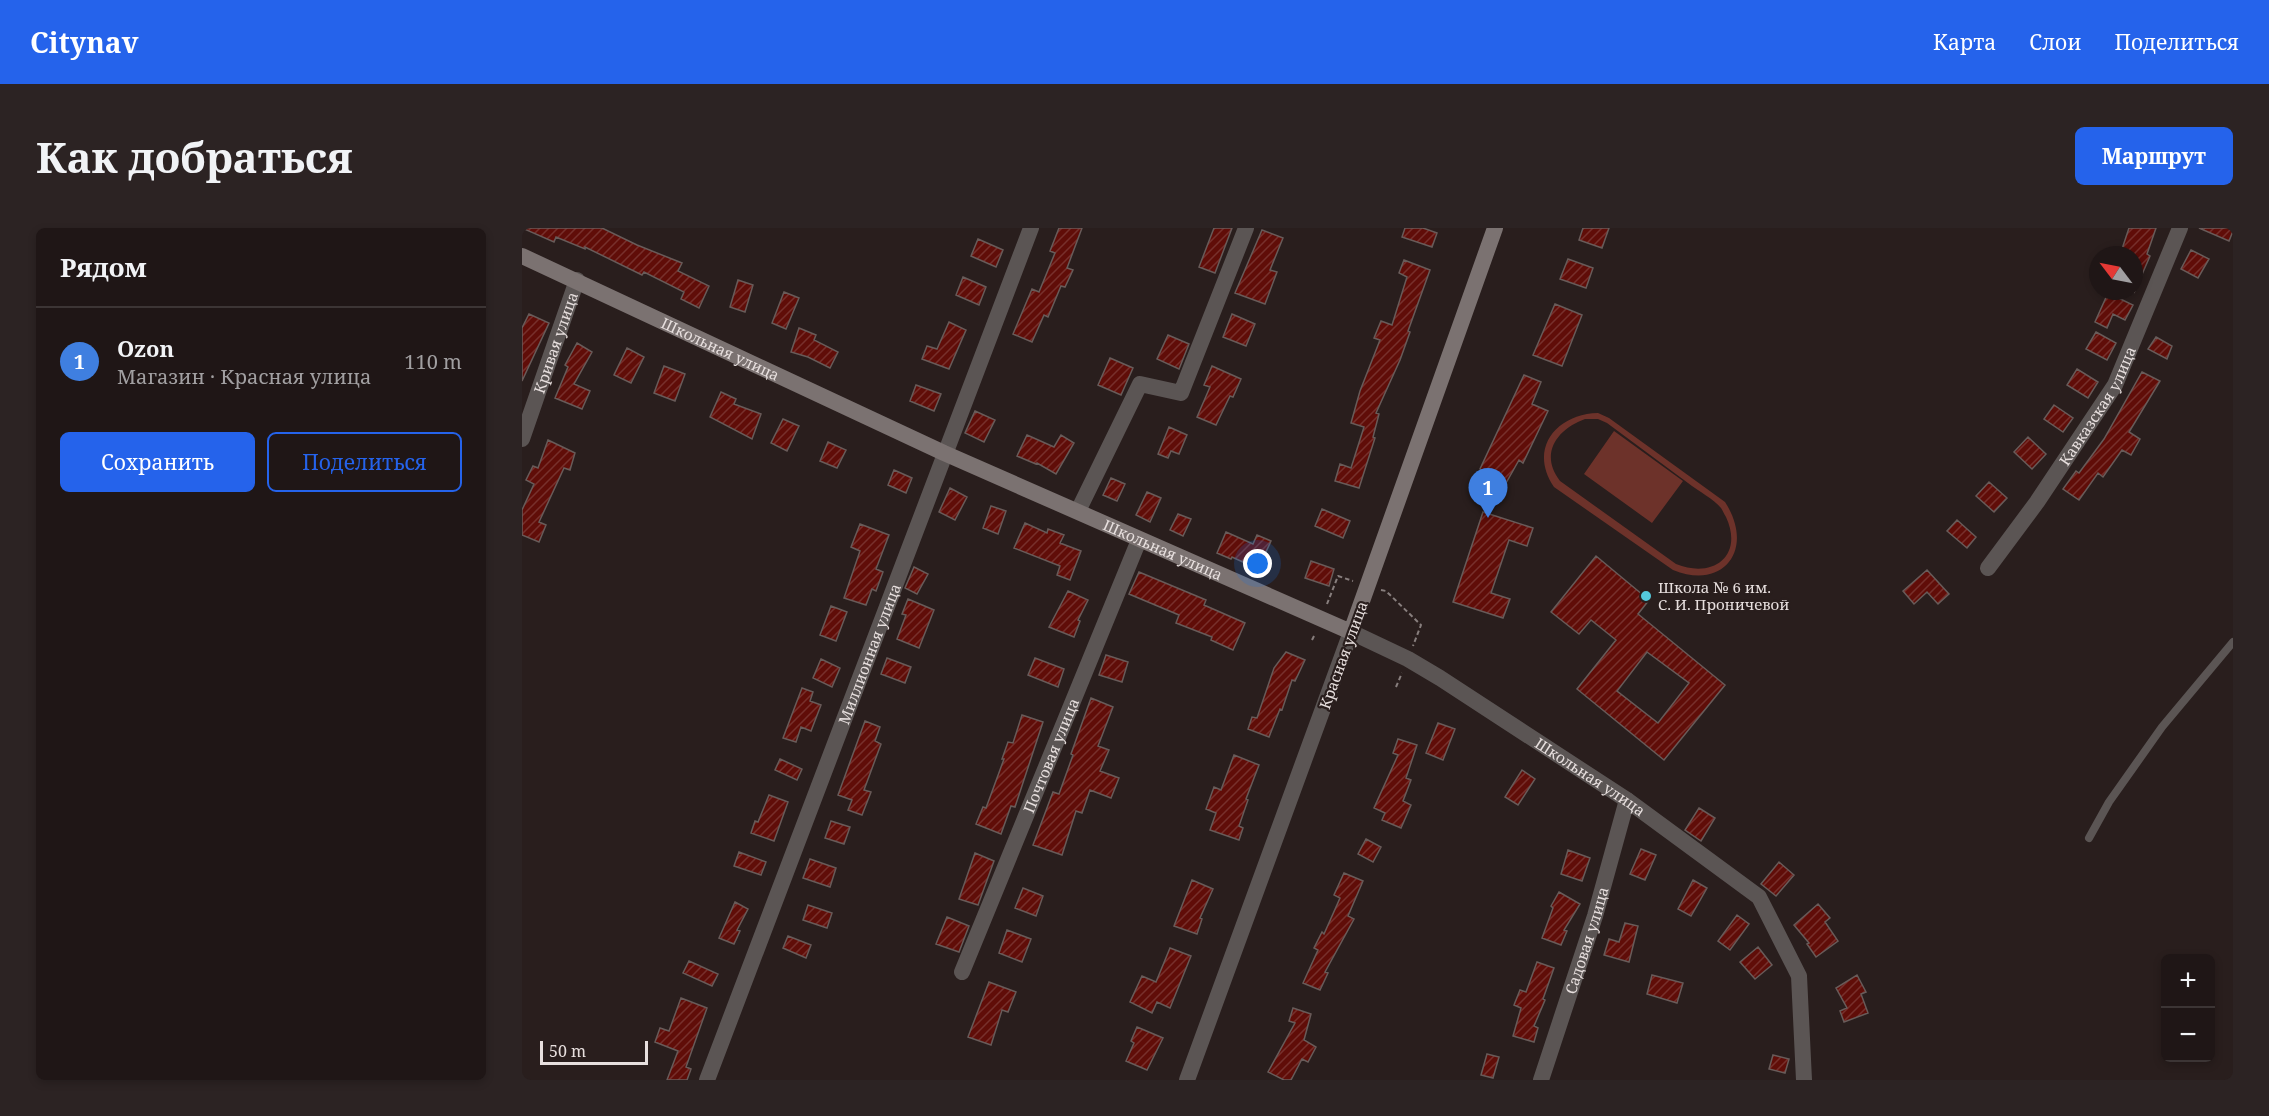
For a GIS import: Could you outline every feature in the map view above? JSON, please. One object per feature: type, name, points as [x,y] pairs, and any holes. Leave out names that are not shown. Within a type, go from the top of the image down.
[{"type":"main road","name":"Красная улица","points":[[1351,632],[1495,228]]},
{"type":"main road","name":"Школьная улица","points":[[522,256],[944,453],[1351,632]]},
{"type":"street","name":"Миллионная улица","points":[[707,1080],[1031,228]]},
{"type":"street","points":[[1078,511],[1140,384],[1181,393],[1246,228]]},
{"type":"street","name":"Кавказская улица","points":[[1988,568],[2037,502],[2115,385],[2180,228]]},
{"type":"street","name":"Кривая улица","points":[[522,439],[576,280]]},
{"type":"street","name":"Почтовая улица","points":[[962,972],[1139,540]]},
{"type":"street","name":"Школьная улица","points":[[1351,632],[1408,659],[1440,678],[1627,800],[1759,897],[1799,976],[1804,1080]]},
{"type":"street","name":"Красная улица","points":[[1187,1080],[1351,632]]},
{"type":"street","name":"Садовая улица","points":[[1541,1080],[1595,916],[1627,800]]},
{"type":"lane","points":[[2089,838],[2109,802],[2162,727],[2233,642]]},
{"type":"shaded area","points":[[1598,413],[1609,418],[1725,502],[1734,519],[1737,535],[1730,561],[1720,570],[1707,575],[1691,575],[1673,570],[1554,487],[1544,460],[1545,447],[1550,436],[1559,427],[1583,415]],"holes":[[[1585,419],[1598,419],[1607,423],[1721,508],[1731,531],[1731,543],[1722,561],[1702,568],[1690,568],[1676,564],[1560,481],[1551,461],[1554,444],[1559,436],[1575,423]]]},
{"type":"shaded area","points":[[1614,431],[1683,481],[1652,523],[1584,474]]},
{"type":"building","points":[[522,228],[602,228],[682,263],[678,271],[709,286],[699,308],[681,299],[684,292],[644,272],[642,275],[585,247],[585,249],[556,237],[554,242]]},
{"type":"building","points":[[1059,228],[1082,228],[1067,268],[1073,270],[1065,287],[1061,286],[1048,317],[1044,315],[1032,342],[1013,334],[1032,289],[1039,292],[1055,253],[1050,251]]},
{"type":"building","points":[[1214,228],[1232,228],[1215,273],[1199,267]]},
{"type":"building","points":[[1405,228],[1423,228],[1437,233],[1432,247],[1402,237]]},
{"type":"building","points":[[1583,228],[1609,228],[1602,248],[1579,240]]},
{"type":"building","points":[[2129,228],[2156,228],[2147,254],[2150,256],[2143,272],[2143,246],[2123,246]]},
{"type":"building","points":[[2199,228],[2233,228],[2233,231],[2229,241]]},
{"type":"building","points":[[1262,230],[1283,238],[1270,270],[1277,272],[1265,304],[1235,293]]},
{"type":"building","points":[[978,239],[1003,250],[996,267],[971,256]]},
{"type":"building","points":[[2191,250],[2209,259],[2198,278],[2181,269]]},
{"type":"building","points":[[1568,259],[1593,268],[1586,288],[1560,279]]},
{"type":"building","points":[[1404,260],[1430,270],[1400,360],[1376,413],[1379,414],[1373,437],[1375,438],[1359,488],[1335,481],[1340,464],[1351,468],[1364,427],[1351,423],[1360,391],[1380,340],[1374,338],[1381,321],[1392,325],[1407,277],[1399,273]]},
{"type":"building","points":[[963,277],[986,287],[979,305],[956,295]]},
{"type":"building","points":[[738,280],[753,285],[745,312],[730,307]]},
{"type":"building","points":[[784,292],[799,298],[786,329],[772,323]]},
{"type":"building","points":[[2105,300],[2123,300],[2133,305],[2125,320],[2113,314],[2107,328],[2095,322]]},
{"type":"building","points":[[1555,304],[1582,315],[1562,366],[1533,355]]},
{"type":"building","points":[[529,314],[549,323],[522,381],[522,328]]},
{"type":"building","points":[[1232,314],[1255,324],[1246,346],[1223,337]]},
{"type":"building","points":[[949,322],[966,330],[949,369],[922,359],[927,346],[937,349]]},
{"type":"building","points":[[799,328],[816,335],[814,340],[838,352],[830,368],[808,357],[791,352]]},
{"type":"building","points":[[2096,332],[2116,343],[2107,360],[2086,349]]},
{"type":"building","points":[[1168,335],[1189,344],[1179,369],[1157,359]]},
{"type":"building","points":[[2156,337],[2172,346],[2167,359],[2148,349]]},
{"type":"building","points":[[577,343],[592,352],[574,384],[590,391],[582,409],[555,398],[568,367],[565,365]]},
{"type":"building","points":[[627,348],[644,357],[631,383],[614,375]]},
{"type":"building","points":[[1110,358],[1133,368],[1121,395],[1098,385]]},
{"type":"building","points":[[664,366],[685,374],[675,401],[654,393]]},
{"type":"building","points":[[1212,366],[1241,379],[1216,425],[1197,417],[1210,387],[1204,385]]},
{"type":"building","points":[[2077,369],[2098,382],[2088,398],[2067,385]]},
{"type":"building","points":[[2142,372],[2160,381],[2129,432],[2140,439],[2131,455],[2122,450],[2103,477],[2098,473],[2079,500],[2063,489],[2076,471],[2079,473],[2104,439]]},
{"type":"building","points":[[1524,375],[1541,382],[1532,404],[1548,411],[1523,463],[1519,460],[1506,483],[1480,469]]},
{"type":"building","points":[[916,385],[941,394],[934,411],[910,401]]},
{"type":"building","points":[[721,392],[736,399],[734,404],[761,414],[752,439],[710,417]]},
{"type":"building","points":[[2054,405],[2073,418],[2063,432],[2044,419]]},
{"type":"building","points":[[975,411],[995,420],[984,442],[965,433]]},
{"type":"building","points":[[783,419],[799,426],[787,451],[771,443]]},
{"type":"building","points":[[1169,427],[1187,435],[1179,454],[1171,451],[1168,458],[1158,454]]},
{"type":"building","points":[[1027,435],[1054,447],[1061,435],[1074,443],[1056,474],[1037,463],[1017,456]]},
{"type":"building","points":[[2028,437],[2046,454],[2032,469],[2014,452]]},
{"type":"building","points":[[548,440],[575,453],[570,470],[564,468],[539,522],[546,525],[539,542],[522,535],[522,510],[534,484],[526,480],[533,466],[538,468]]},
{"type":"building","points":[[828,442],[846,450],[837,468],[820,461]]},
{"type":"building","points":[[894,470],[912,478],[906,493],[888,485]]},
{"type":"building","points":[[1111,478],[1125,484],[1117,501],[1103,495]]},
{"type":"building","points":[[1989,482],[2007,498],[1994,512],[1976,496]]},
{"type":"building","points":[[950,488],[967,497],[955,520],[939,512]]},
{"type":"building","points":[[1147,492],[1161,498],[1150,522],[1136,515]]},
{"type":"building","points":[[991,506],[1006,511],[998,534],[983,528]]},
{"type":"building","points":[[1322,509],[1350,521],[1343,538],[1315,526]]},
{"type":"building","points":[[1483,512],[1533,528],[1527,546],[1509,540],[1491,593],[1510,599],[1503,618],[1453,602]]},
{"type":"building","points":[[1178,514],[1191,519],[1183,536],[1170,530]]},
{"type":"building","points":[[1957,520],[1976,537],[1967,548],[1947,531]]},
{"type":"building","points":[[1025,523],[1047,533],[1048,529],[1064,535],[1060,543],[1081,551],[1070,580],[1057,575],[1060,566],[1014,548]]},
{"type":"building","points":[[860,524],[889,535],[876,569],[883,572],[876,591],[872,589],[866,605],[844,598],[860,551],[851,547]]},
{"type":"building","points":[[1226,532],[1253,544],[1257,535],[1271,541],[1258,569],[1217,553]]},
{"type":"building","points":[[1596,556],[1649,600],[1638,614],[1725,685],[1664,760],[1577,689],[1616,640],[1591,620],[1579,634],[1551,612]],"holes":[[[1647,652],[1689,683],[1658,723],[1617,691]]]},
{"type":"building","points":[[1311,561],[1334,569],[1329,586],[1305,578]]},
{"type":"building","points":[[914,567],[928,574],[917,594],[905,588]]},
{"type":"building","points":[[1927,570],[1949,594],[1938,604],[1927,592],[1914,604],[1903,591]]},
{"type":"building","points":[[1139,572],[1206,600],[1204,605],[1245,623],[1233,650],[1211,640],[1212,637],[1176,623],[1179,615],[1129,594]]},
{"type":"building","points":[[1068,591],[1088,600],[1078,620],[1080,621],[1074,637],[1049,627]]},
{"type":"building","points":[[908,599],[934,610],[919,648],[897,639],[906,615],[902,614]]},
{"type":"building","points":[[831,606],[847,612],[836,641],[820,635]]},
{"type":"building","points":[[1286,652],[1305,660],[1295,681],[1292,680],[1282,710],[1280,709],[1269,737],[1248,729],[1252,717],[1257,718],[1274,668]]},
{"type":"building","points":[[1106,655],[1128,662],[1122,682],[1099,675]]},
{"type":"building","points":[[887,658],[911,667],[905,683],[881,674]]},
{"type":"building","points":[[1035,658],[1064,669],[1058,687],[1028,675]]},
{"type":"building","points":[[821,659],[840,668],[832,687],[813,678]]},
{"type":"building","points":[[802,688],[813,692],[810,701],[821,705],[811,731],[801,727],[796,742],[783,738]]},
{"type":"building","points":[[1091,698],[1113,707],[1098,746],[1109,750],[1100,771],[1119,778],[1111,798],[1090,790],[1082,813],[1076,811],[1062,855],[1033,845],[1053,792],[1059,794]]},
{"type":"building","points":[[1022,715],[1043,722],[1015,807],[1011,806],[1001,834],[976,824],[983,807],[986,808],[1008,742],[1013,743]]},
{"type":"building","points":[[865,721],[880,727],[875,741],[881,744],[864,790],[871,792],[862,815],[848,810],[852,800],[838,795]]},
{"type":"building","points":[[1438,723],[1455,729],[1443,760],[1426,753]]},
{"type":"building","points":[[1398,739],[1417,745],[1406,778],[1411,780],[1403,801],[1411,805],[1401,828],[1382,820],[1385,813],[1374,808],[1398,755],[1393,753]]},
{"type":"building","points":[[1234,755],[1259,765],[1246,799],[1248,800],[1239,826],[1243,828],[1239,840],[1210,830],[1216,813],[1206,809],[1214,787],[1221,790]]},
{"type":"building","points":[[780,759],[802,769],[797,780],[775,770]]},
{"type":"building","points":[[1522,770],[1535,779],[1518,805],[1505,797]]},
{"type":"building","points":[[769,795],[788,802],[774,841],[751,833]]},
{"type":"building","points":[[1699,808],[1715,818],[1701,841],[1685,830]]},
{"type":"building","points":[[831,821],[850,827],[844,844],[825,838]]},
{"type":"building","points":[[1366,839],[1381,847],[1373,862],[1358,854]]},
{"type":"building","points":[[1641,849],[1656,855],[1645,880],[1630,874]]},
{"type":"building","points":[[1568,850],[1590,858],[1582,881],[1561,874]]},
{"type":"building","points":[[739,852],[766,862],[761,875],[734,866]]},
{"type":"building","points":[[975,853],[994,861],[978,905],[959,899]]},
{"type":"building","points":[[810,859],[836,868],[830,887],[803,878]]},
{"type":"building","points":[[1779,862],[1794,875],[1776,896],[1761,884]]},
{"type":"building","points":[[1344,873],[1363,881],[1348,916],[1354,919],[1325,972],[1328,973],[1320,990],[1303,983],[1318,950],[1314,948],[1322,932],[1324,934],[1340,898],[1334,895]]},
{"type":"building","points":[[1192,880],[1213,889],[1200,918],[1202,919],[1197,934],[1174,926]]},
{"type":"building","points":[[1693,880],[1707,888],[1691,916],[1678,909]]},
{"type":"building","points":[[1023,888],[1043,896],[1036,916],[1015,908]]},
{"type":"building","points":[[1559,892],[1580,904],[1564,930],[1567,931],[1561,945],[1542,938],[1553,908],[1551,906]]},
{"type":"building","points":[[735,902],[748,909],[737,930],[740,931],[734,944],[719,938]]},
{"type":"building","points":[[1818,904],[1830,918],[1825,922],[1838,941],[1816,957],[1807,944],[1809,943],[1794,925]]},
{"type":"building","points":[[808,905],[832,913],[827,928],[803,920]]},
{"type":"building","points":[[1737,915],[1749,924],[1730,950],[1718,941]]},
{"type":"building","points":[[947,917],[969,926],[959,952],[936,944]]},
{"type":"building","points":[[1625,923],[1638,926],[1629,962],[1604,955],[1609,939],[1619,942]]},
{"type":"building","points":[[1007,930],[1031,939],[1022,962],[999,953]]},
{"type":"building","points":[[788,936],[811,945],[806,958],[783,948]]},
{"type":"building","points":[[1758,947],[1772,965],[1755,979],[1740,962]]},
{"type":"building","points":[[1170,948],[1191,956],[1170,1008],[1157,1002],[1152,1013],[1130,1002],[1142,976],[1156,982]]},
{"type":"building","points":[[689,961],[718,974],[712,986],[683,973]]},
{"type":"building","points":[[1537,962],[1554,968],[1543,999],[1545,1000],[1534,1026],[1538,1028],[1534,1042],[1513,1036],[1521,1008],[1514,1005],[1520,990],[1526,992]]},
{"type":"building","points":[[1652,975],[1683,983],[1677,1003],[1647,994]]},
{"type":"building","points":[[1857,975],[1866,992],[1861,994],[1868,1013],[1844,1022],[1840,1011],[1847,1008],[1836,988]]},
{"type":"building","points":[[989,982],[1016,992],[1008,1012],[1002,1010],[991,1045],[968,1037]]},
{"type":"building","points":[[681,998],[707,1008],[686,1067],[691,1069],[687,1080],[667,1080],[678,1051],[655,1042],[660,1028],[669,1031]]},
{"type":"building","points":[[1293,1008],[1311,1014],[1304,1040],[1316,1047],[1308,1062],[1302,1059],[1291,1080],[1284,1080],[1268,1072],[1295,1023],[1289,1021]]},
{"type":"building","points":[[1137,1027],[1163,1038],[1147,1070],[1126,1061],[1134,1043],[1131,1041]]},
{"type":"building","points":[[1487,1054],[1499,1057],[1493,1078],[1481,1075]]},
{"type":"building","points":[[1773,1055],[1789,1059],[1785,1073],[1769,1069]]},
{"type":"place","name":"Ozon","points":[[1488,518]]},
{"type":"place","name":"Школа № 6 им. С. И. Проничевой","points":[[1646,596]]}]
